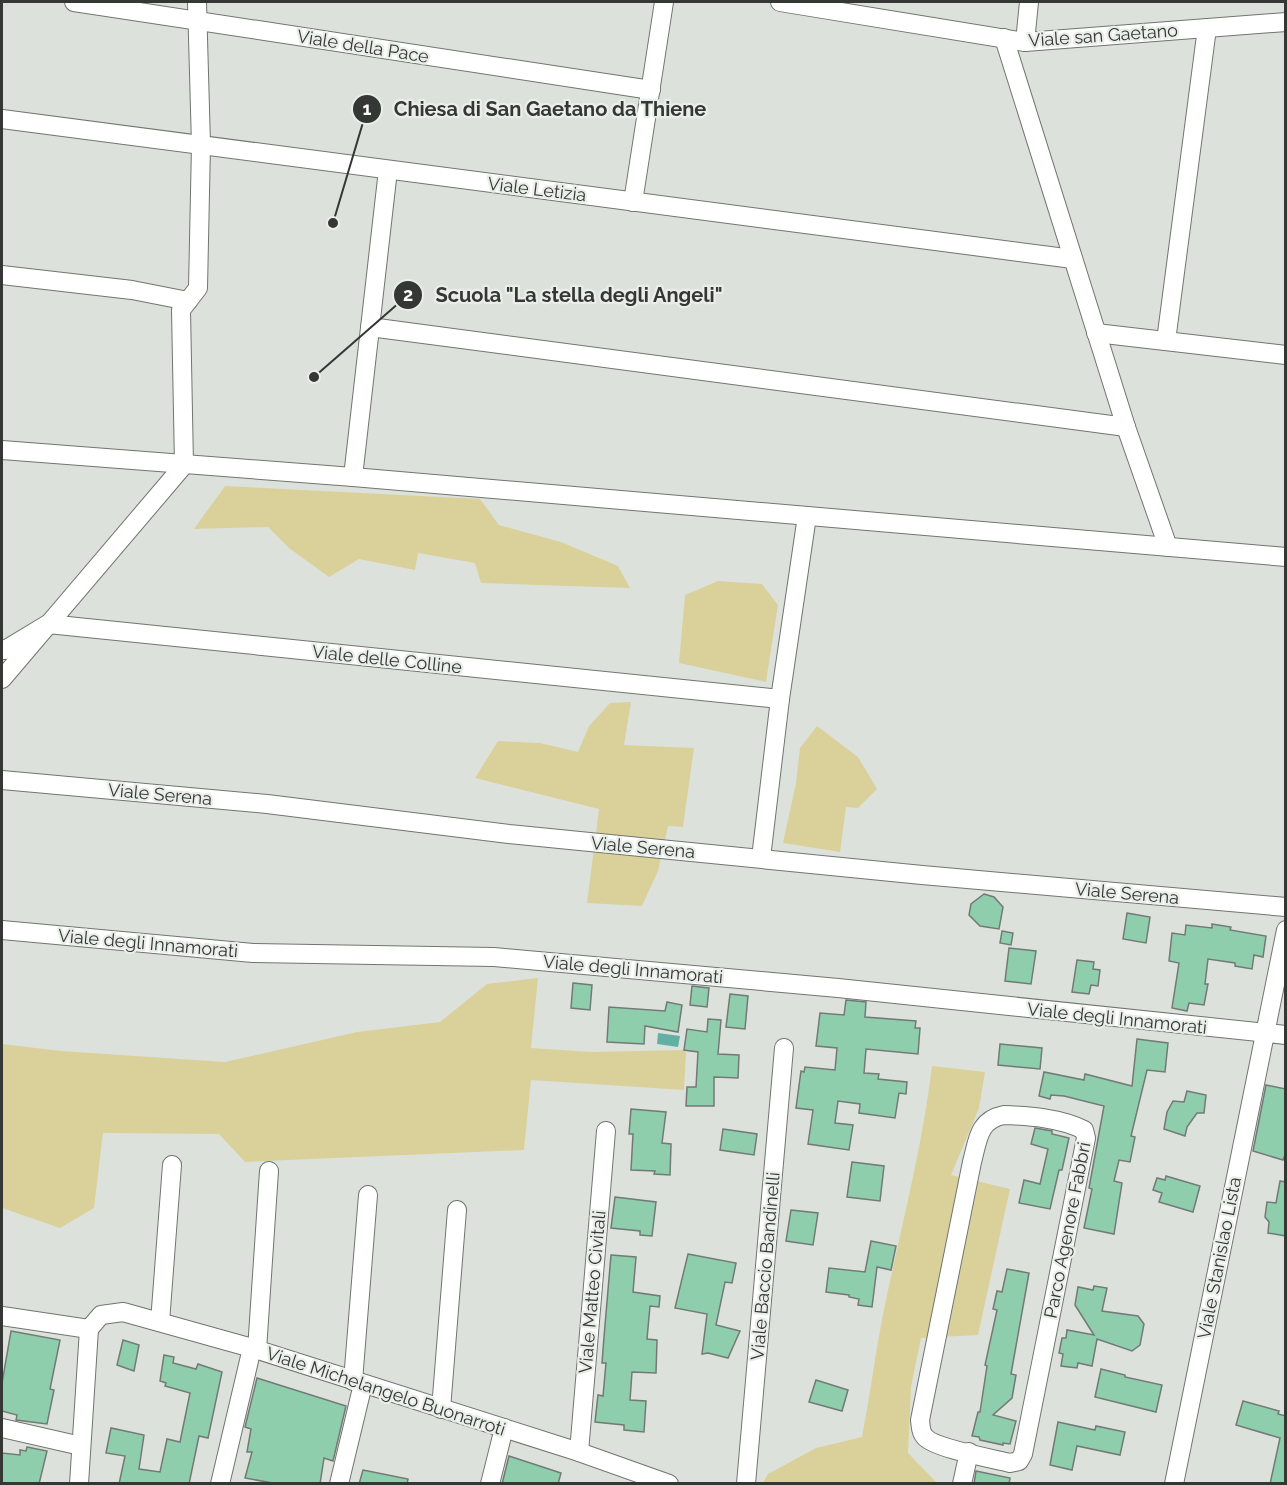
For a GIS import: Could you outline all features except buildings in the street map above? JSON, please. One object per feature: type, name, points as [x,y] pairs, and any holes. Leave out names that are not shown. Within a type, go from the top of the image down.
[{"type":"street","name":"Viale della Pace","points":[[74,2],[197,11],[651,90]]},
{"type":"street","points":[[633,202],[664,2]]},
{"type":"street","name":"Viale san Gaetano","points":[[780,2],[1025,42],[1286,22]]},
{"type":"street","points":[[1025,42],[1029,2]]},
{"type":"street","points":[[2,679],[184,465],[181,310],[198,288],[201,145],[197,11]]},
{"type":"street","points":[[1166,341],[1207,28]]},
{"type":"street","points":[[1005,38],[1126,427],[1168,547]]},
{"type":"street","name":"Viale Letizia","points":[[2,119],[1073,259]]},
{"type":"street","points":[[352,477],[388,170]]},
{"type":"street","points":[[2,275],[132,290],[188,301]]},
{"type":"street","points":[[370,327],[1126,427]]},
{"type":"street","points":[[1096,333],[1286,355]]},
{"type":"street","points":[[2,450],[352,477],[1286,557]]},
{"type":"street","points":[[761,858],[780,699],[807,516]]},
{"type":"street","points":[[2,649],[5,650],[48,624]]},
{"type":"street","name":"Viale delle Colline","points":[[48,624],[780,699]]},
{"type":"street","name":"Viale Serena","points":[[2,780],[267,804],[509,834],[922,875],[1286,907]]},
{"type":"street","name":"Viale degli Innamorati","points":[[2,930],[253,953],[494,957],[826,987],[1286,1035]]},
{"type":"street","name":"Viale Stanislao Lista","points":[[1174,1484],[1286,930]]},
{"type":"street","name":"Viale Baccio Bandinelli","points":[[746,1484],[784,1048]]},
{"type":"street","name":"Parco Agenore Fabbri","points":[[1004,1115],[1071,1123],[1084,1130],[1086,1138],[1023,1454],[1019,1461],[1011,1463],[969,1452],[940,1446],[926,1440],[921,1432],[920,1420],[972,1162],[980,1133],[992,1118],[1004,1115]]},
{"type":"street","name":"Viale Matteo Civitali","points":[[579,1452],[606,1131]]},
{"type":"street","points":[[160,1322],[172,1165]]},
{"type":"street","points":[[220,1484],[254,1349],[269,1171]]},
{"type":"street","points":[[339,1484],[358,1383],[368,1196]]},
{"type":"street","points":[[441,1409],[457,1210]]},
{"type":"street","name":"Viale Michelangelo Buonarroti","points":[[89,1329],[101,1315],[123,1312],[254,1349],[579,1452],[641,1479],[669,1484]]},
{"type":"street","points":[[2,1316],[89,1329],[79,1484]]},
{"type":"street","points":[[2,1428],[81,1446]]},
{"type":"street","points":[[490,1484],[504,1428]]},
{"type":"street","points":[[962,1484],[969,1452]]},
{"type":"shaded area","points":[[225,486],[480,499],[499,525],[561,542],[618,566],[630,588],[481,583],[475,563],[418,553],[415,570],[359,559],[329,577],[289,548],[268,527],[194,529]]},
{"type":"shaded area","points":[[718,581],[762,584],[778,605],[766,682],[679,663],[685,595]]},
{"type":"shaded area","points":[[631,702],[624,745],[694,748],[683,827],[668,826],[658,871],[642,906],[587,903],[599,809],[475,778],[498,741],[540,743],[578,752],[589,726],[610,703]]},
{"type":"shaded area","points":[[817,726],[858,757],[877,789],[858,808],[846,807],[840,852],[783,843],[796,783],[800,748]]},
{"type":"shaded area","points":[[538,978],[531,1048],[591,1052],[684,1050],[686,1052],[684,1090],[531,1080],[524,1150],[245,1162],[219,1134],[103,1133],[94,1208],[60,1228],[2,1208],[2,1044],[61,1051],[225,1062],[357,1032],[440,1022],[487,984]]},
{"type":"shaded area","points":[[932,1066],[985,1072],[979,1108],[951,1175],[1010,1189],[978,1335],[921,1338],[911,1387],[908,1453],[937,1483],[762,1484],[768,1474],[816,1448],[862,1437],[883,1314],[923,1129]]},
{"type":"water","points":[[658,1033],[680,1036],[678,1047],[657,1044]]},
{"type":"place","name":"Chiesa di San Gaetano da Thiene","points":[[333,223]]},
{"type":"place","name":"Scuola \"La stella degli Angeli\"","points":[[314,377]]}]
